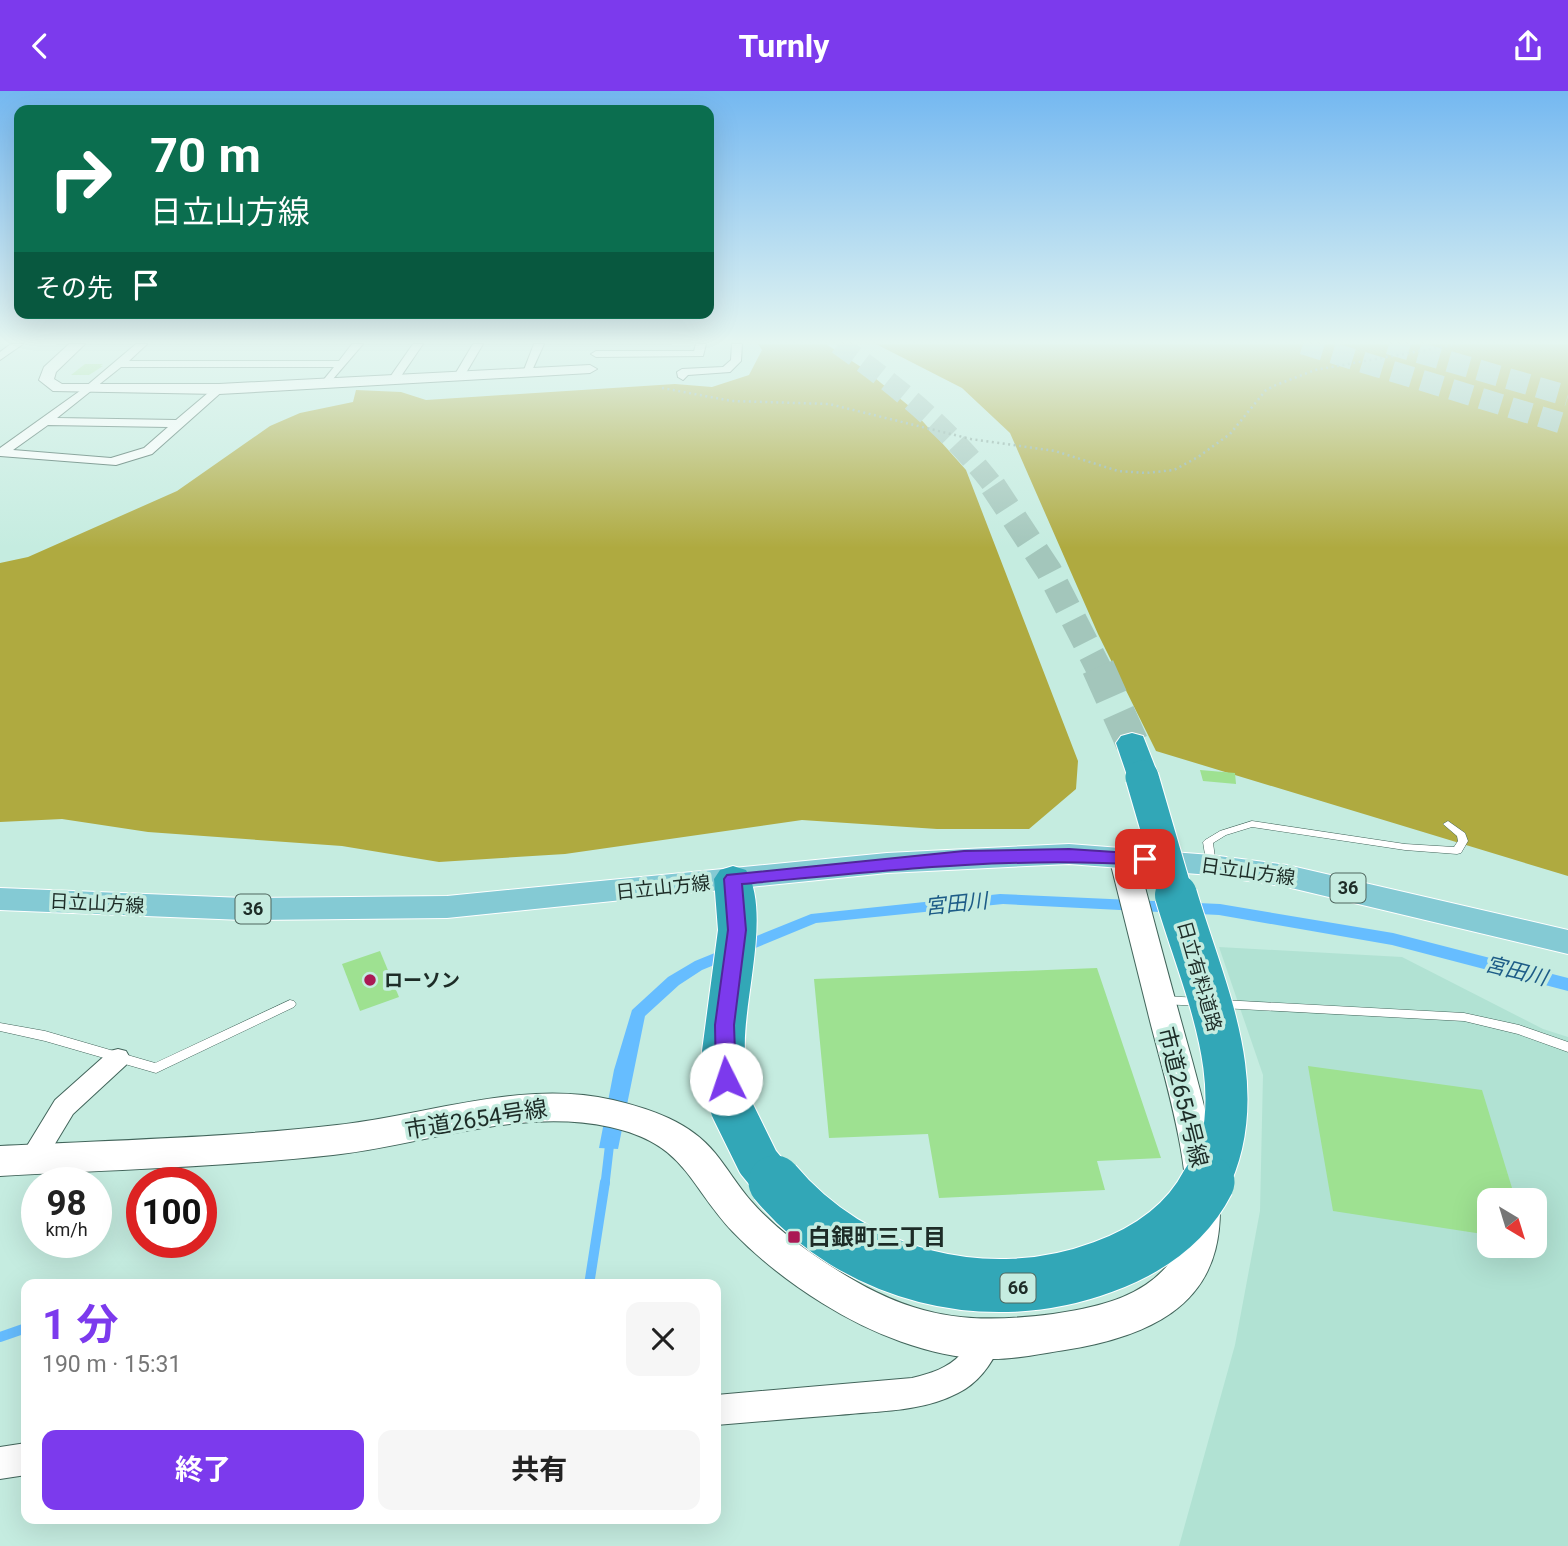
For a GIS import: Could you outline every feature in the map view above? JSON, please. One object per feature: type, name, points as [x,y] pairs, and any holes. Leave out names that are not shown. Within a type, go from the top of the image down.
[{"type":"highway","name":"日立有料道路","points":[[735,897],[723,1051],[731,1107],[741,1138],[767,1178],[805,1215],[865,1255],[910,1274],[962,1286],[1015,1289],[1042,1286],[1094,1273],[1141,1252],[1161,1238],[1194,1205],[1216,1167],[1227,1127],[1228,1104],[1220,1049],[1137,760]]},
{"type":"main road","name":"日立山方線","points":[[0,899],[243,909],[383,908],[735,897],[964,857],[1048,854],[1126,871],[1211,865],[1351,889],[1568,942]]},
{"type":"street","points":[[58,412],[1,453],[112,462],[148,451],[192,412]]},
{"type":"street","points":[[45,421],[178,424]]},
{"type":"street","name":"市道2654号線","points":[[16,1160],[311,1142],[383,1134],[541,1106],[594,1110],[651,1126],[687,1146],[746,1221],[778,1250],[814,1275],[894,1320],[987,1341],[1093,1326],[1139,1311],[1173,1287],[1194,1258],[1203,1221],[1203,1179],[1198,1147],[1126,871]]},
{"type":"street","points":[[16,1160],[64,1107],[118,1058]]},
{"type":"street","points":[[721,1410],[912,1393],[950,1382],[972,1364],[987,1341]]},
{"type":"street","points":[[0,1463],[21,1460]]},
{"type":"lane","points":[[1211,865],[1208,842],[1223,832],[1252,824],[1405,847],[1457,851],[1463,841],[1462,835],[1448,824]]},
{"type":"lane","points":[[1159,1000],[1464,1017],[1519,1030],[1568,1047]]},
{"type":"lane","points":[[0,1027],[45,1036],[156,1068],[289,1004]]},
{"type":"path","points":[[861,412],[971,439],[1055,451],[1118,471],[1146,473],[1174,470],[1198,457],[1230,434],[1248,412]]},
{"type":"shaded area","points":[[914,412],[966,470],[1078,761],[1076,789],[1029,829],[937,829],[802,820],[565,854],[439,862],[342,846],[148,832],[62,819],[0,822],[0,563],[28,557],[177,491],[270,426],[300,413]]},
{"type":"shaded area","points":[[987,412],[1568,412],[1568,876],[1156,751],[1098,634],[1010,433]]},
{"type":"shaded area","points":[[1219,947],[1402,957],[1543,1029],[1568,1037],[1568,1546],[1179,1546],[1235,1345],[1260,1211],[1263,1075]]},
{"type":"water","points":[[1000,894],[1220,904],[1393,933],[1568,978],[1568,991],[1392,945],[1219,915],[1003,904],[816,923],[702,970],[679,985],[645,1016],[618,1149],[599,1148],[614,1070],[632,1010],[668,977],[695,961],[811,914]]},
{"type":"building","points":[[1200,770],[1235,773],[1236,784],[1203,781]]},
{"type":"building","name":"ローソン","points":[[380,951],[399,997],[360,1011],[342,964]]},
{"type":"building","points":[[1097,968],[1161,1158],[1097,1161],[1105,1190],[939,1198],[928,1134],[829,1138],[814,979]]},
{"type":"building","points":[[1308,1066],[1482,1090],[1512,1188],[1477,1188],[1477,1233],[1333,1211]]},
{"type":"waterway","name":"宮田川","points":[[605,1184],[610,1141]]},
{"type":"waterway","name":"宮田川","points":[[590,1279],[605,1182]]},
{"type":"waterway","name":"宮田川","points":[[0,1337],[21,1330]]},
{"type":"tunnel","points":[[924,412],[960,447],[995,488]]},
{"type":"tunnel","points":[[1525,412],[1568,425]]},
{"type":"tunnel","points":[[993,486],[1049,571],[1098,667]]},
{"type":"tunnel","points":[[1098,667],[1132,743]]},
{"type":"place","name":"ローソン","points":[[370,980]]},
{"type":"place","name":"白銀町三丁目","points":[[794,1237]]},
{"type":"route","points":[[726,1079],[723,1051],[737,930],[733,879],[964,857],[1069,854],[1145,859]]}]
